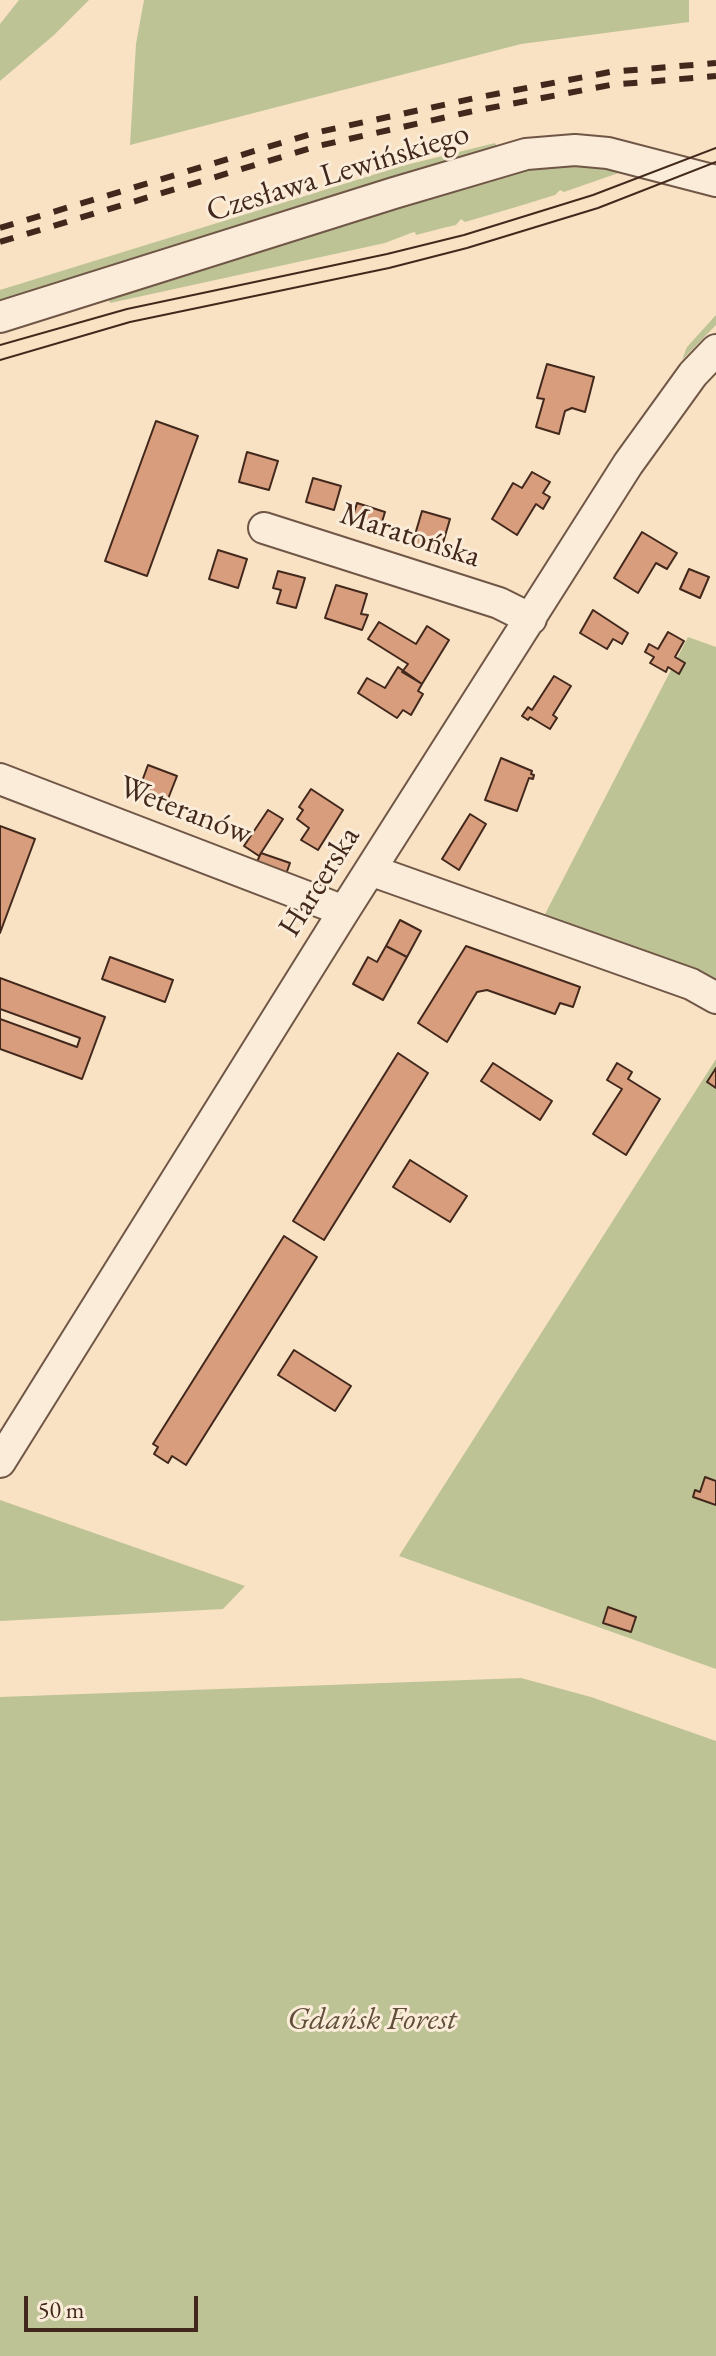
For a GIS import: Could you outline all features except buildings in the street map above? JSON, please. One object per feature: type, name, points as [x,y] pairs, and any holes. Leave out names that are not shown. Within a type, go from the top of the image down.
[{"type":"street","name":"Czesława Lewińskiego","points":[[0,317],[526,154],[575,150],[608,153],[641,160],[711,183]]},
{"type":"street","name":"Harcerska","points":[[0,1462],[628,464],[693,374],[716,350]]},
{"type":"street","name":"Maratońska","points":[[264,528],[499,603],[531,619]]},
{"type":"street","name":"Weteranów","points":[[0,779],[344,911]]},
{"type":"street","points":[[370,870],[681,980],[716,998]]},
{"type":"green space","points":[[19,0],[89,0],[0,81],[0,24]]},
{"type":"green space","points":[[144,0],[689,0],[689,22],[521,44],[130,145],[136,44]]},
{"type":"green space","points":[[495,143],[497,147],[282,217],[0,303],[0,290],[402,166]]},
{"type":"green space","points":[[572,164],[627,170],[564,192],[560,190],[555,195],[526,204],[465,222],[461,219],[456,225],[110,303],[108,295],[495,175],[542,165]]},
{"type":"green space","points":[[716,315],[716,325],[682,360],[687,347]]},
{"type":"green space","points":[[688,637],[716,647],[716,980],[543,918]]},
{"type":"green space","points":[[716,1059],[716,1669],[399,1556]]},
{"type":"green space","points":[[0,1500],[245,1586],[223,1609],[0,1621]]},
{"type":"green space","name":"Gdańsk Forest","points":[[521,1678],[591,1697],[716,1741],[716,2356],[0,2356],[0,1697]]},
{"type":"tram line","points":[[0,345],[127,309],[464,235],[593,195],[716,148]]},
{"type":"tram line","points":[[0,360],[130,322],[389,268],[467,248],[598,208],[716,162]]},
{"type":"railway","points":[[0,228],[314,133],[610,72],[716,63]]},
{"type":"railway","points":[[0,242],[318,146],[469,112],[610,85],[716,76]]}]
